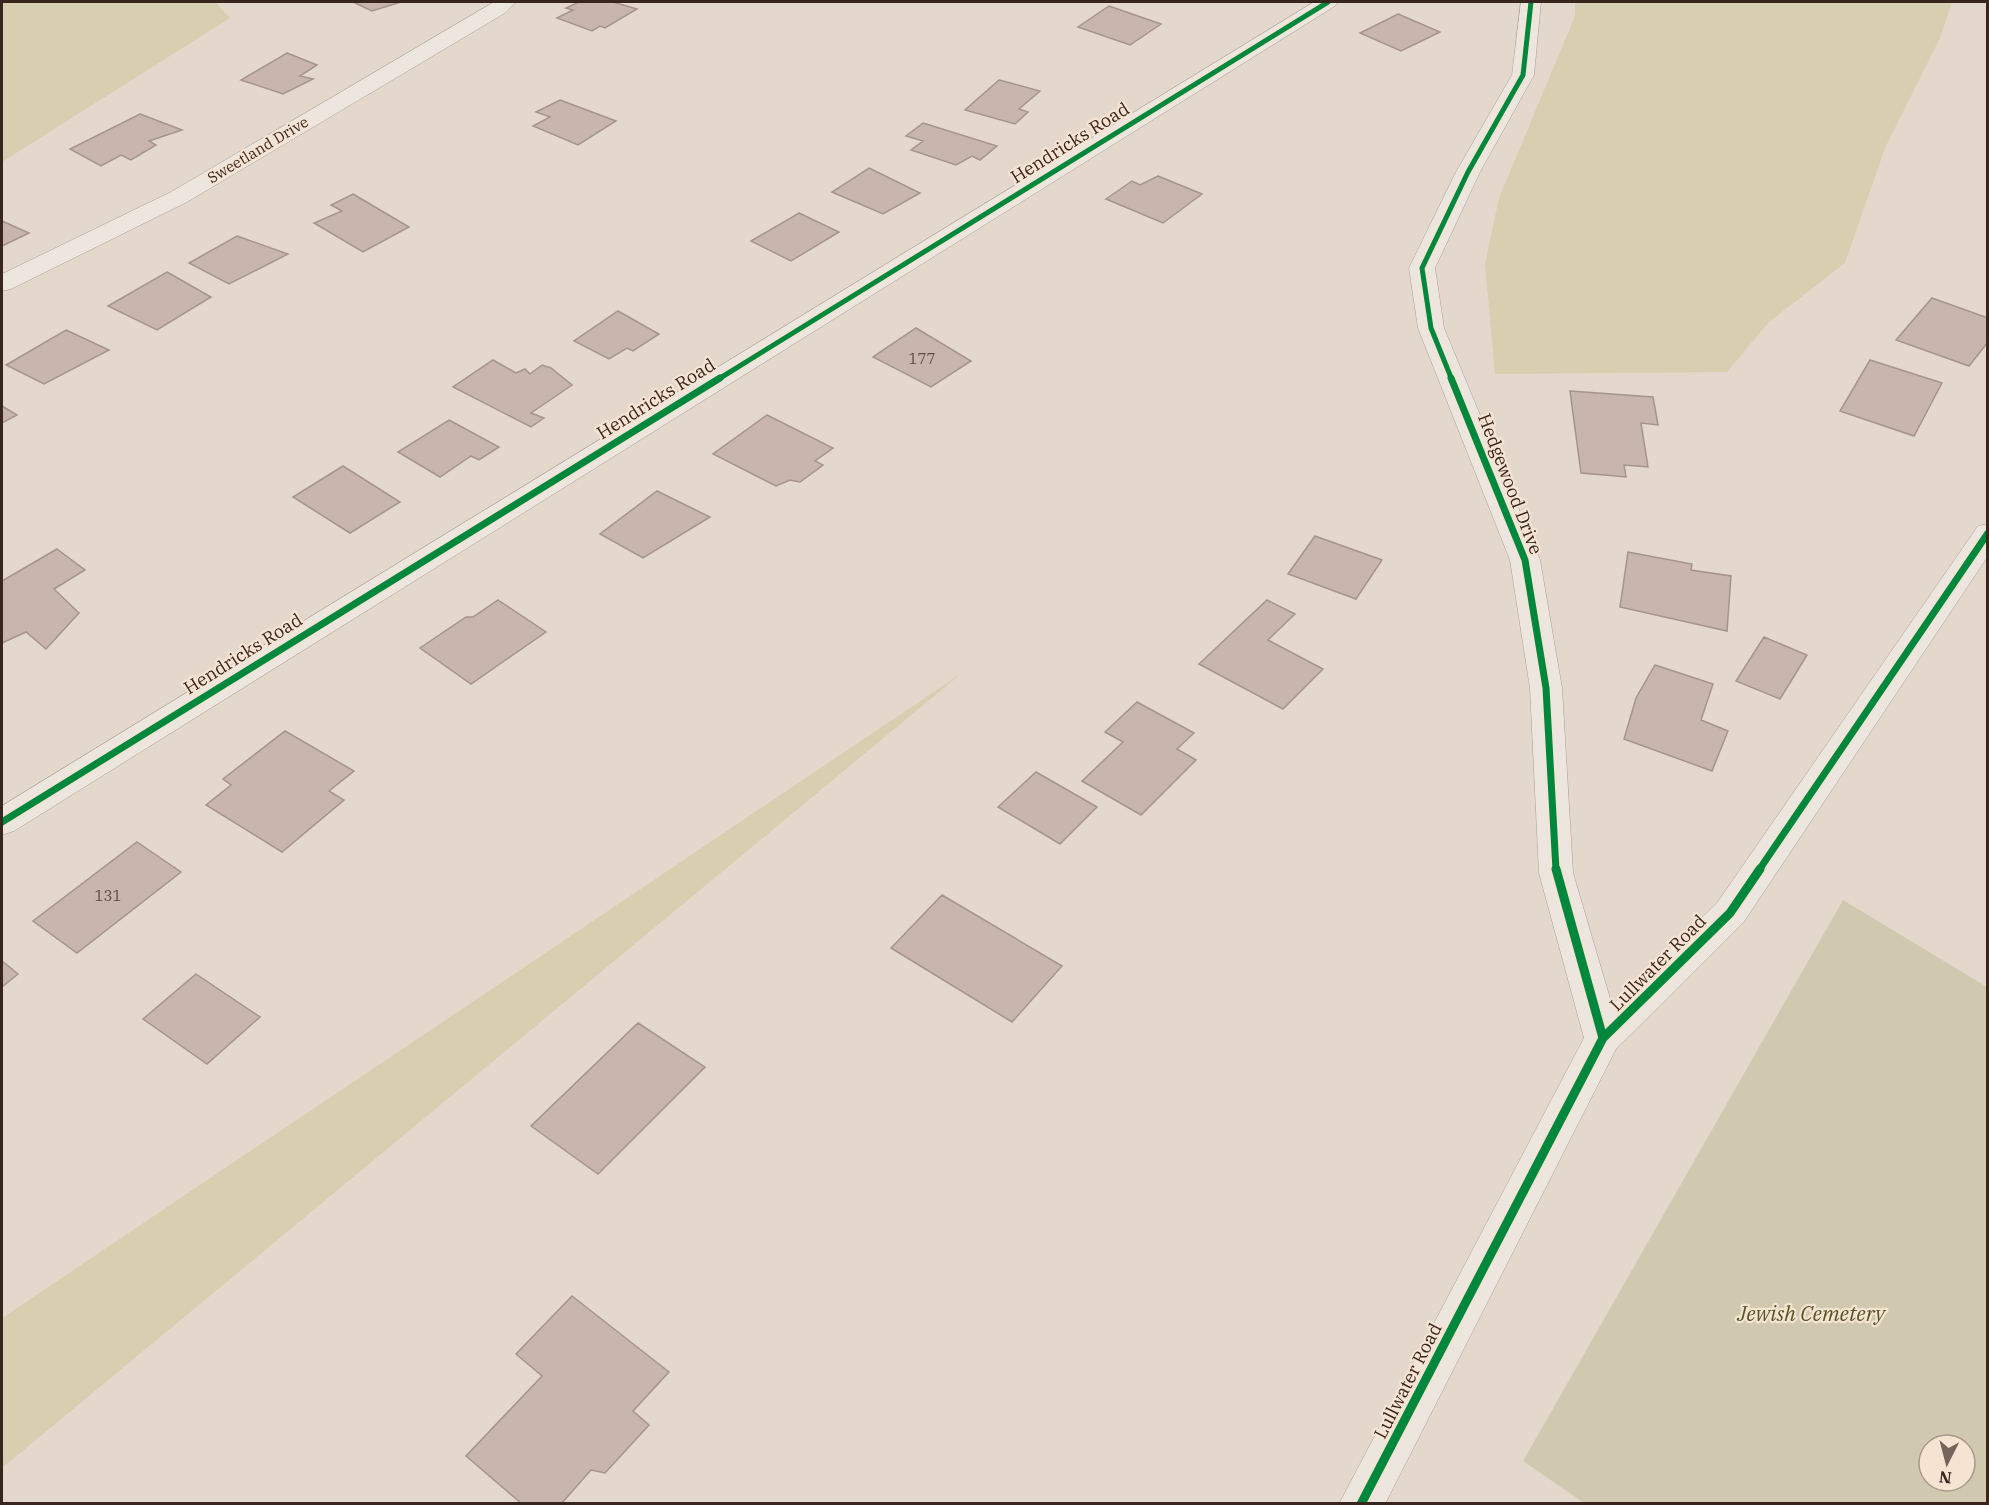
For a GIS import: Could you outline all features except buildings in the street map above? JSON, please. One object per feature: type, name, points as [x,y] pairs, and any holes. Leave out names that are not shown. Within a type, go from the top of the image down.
[{"type":"street","name":"Sweetland Drive","points":[[2,284],[179,197],[498,9],[506,2]]},
{"type":"street","name":"Hendricks Road","points":[[2,822],[1328,2]]},
{"type":"street","name":"Hedgewood Drive","points":[[1531,2],[1523,75],[1468,172],[1422,268],[1431,328],[1525,560],[1546,688],[1556,873],[1603,1038]]},
{"type":"street","name":"Lullwater Road","points":[[1361,1503],[1603,1038],[1730,913],[1988,533]]},
{"type":"shaded area","points":[[2,2],[215,2],[230,18],[2,162]]},
{"type":"shaded area","points":[[1575,2],[1952,2],[1940,38],[1885,148],[1845,263],[1769,322],[1727,372],[1495,374],[1485,264],[1499,198],[1575,16]]},
{"type":"shaded area","points":[[962,673],[2,1468],[2,1318]]},
{"type":"green space","name":"Jewish Cemetery","points":[[1843,900],[1987,987],[1987,1503],[1584,1503],[1523,1461]]},
{"type":"cycle path","points":[[2,822],[1328,2]]},
{"type":"cycle path","points":[[1531,2],[1523,75],[1468,172],[1422,268],[1431,328],[1525,560],[1546,688],[1556,873],[1603,1038]]},
{"type":"cycle path","points":[[1361,1504],[1603,1038],[1730,913],[1988,533]]}]
